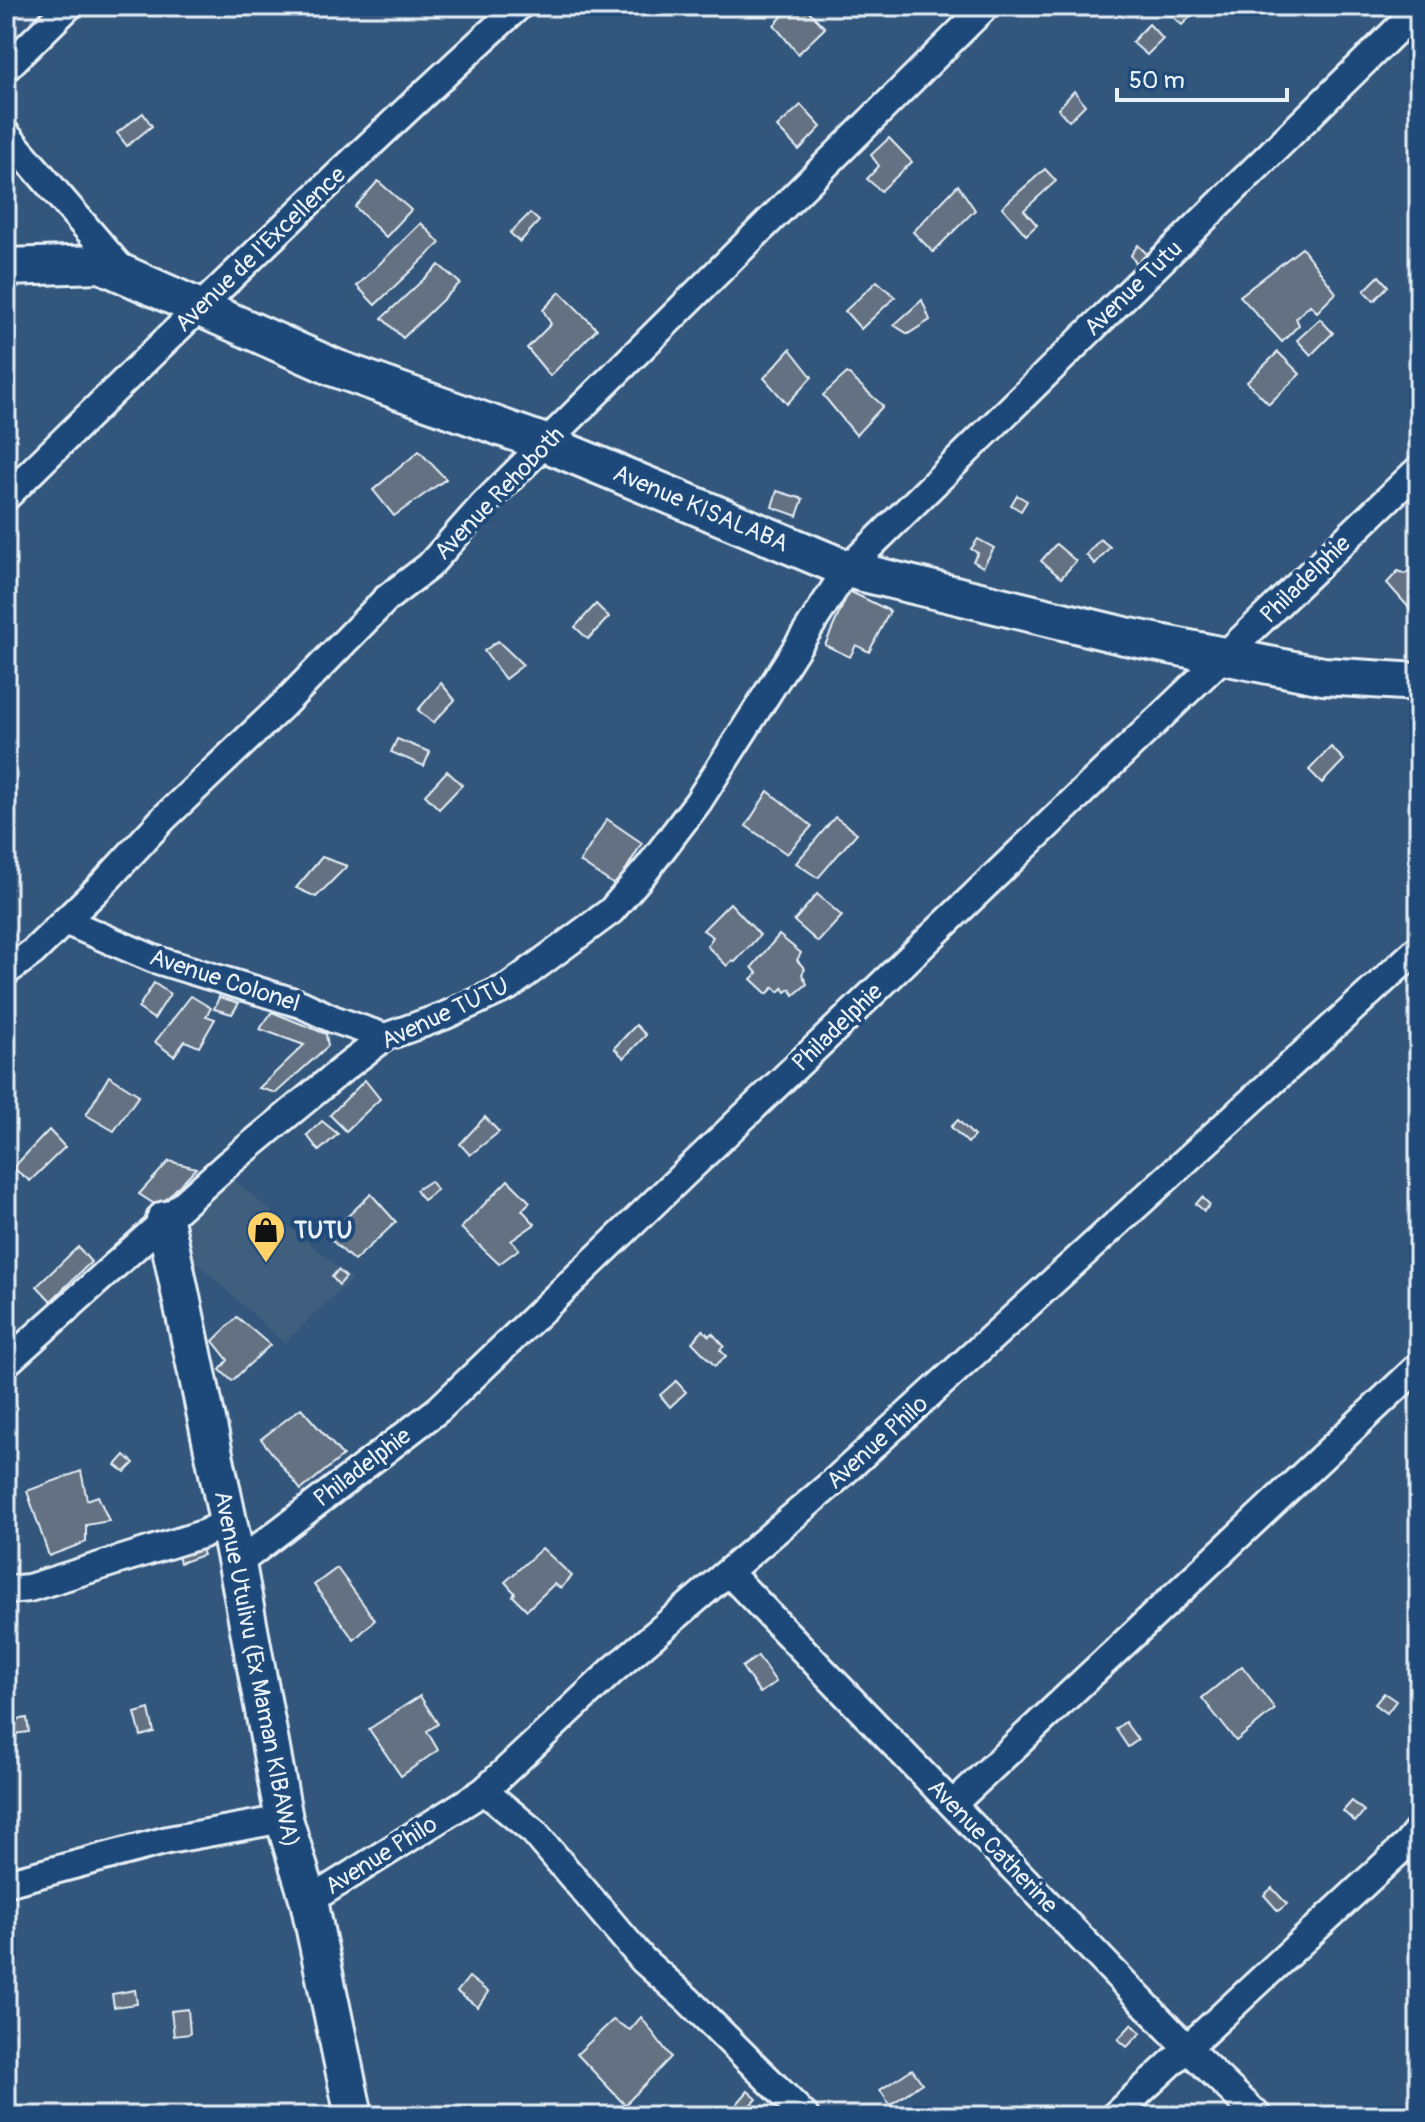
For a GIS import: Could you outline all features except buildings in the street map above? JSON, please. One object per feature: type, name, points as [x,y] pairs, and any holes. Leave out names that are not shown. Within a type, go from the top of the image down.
[{"type":"street","points":[[6,68],[69,6]]},
{"type":"street","name":"Avenue de l'Excellence","points":[[6,497],[198,307],[382,131],[519,6]]},
{"type":"street","name":"Avenue Rehoboth","points":[[6,972],[33,952],[65,921],[217,765],[283,705],[387,598],[429,566],[483,505],[986,6]]},
{"type":"street","name":"Avenue Tutu","points":[[847,569],[1419,8]]},
{"type":"street","points":[[6,134],[127,275]]},
{"type":"street","name":"Avenue KISALABA","points":[[6,267],[101,264],[335,368],[545,443],[847,569],[1125,636],[1323,676],[1419,682]]},
{"type":"street","name":"Philadelphie","points":[[237,1564],[439,1409],[1419,469]]},
{"type":"street","name":"Avenue TUTU","points":[[6,1363],[267,1130],[385,1037],[444,1016],[508,987],[611,911],[698,802],[847,569]]},
{"type":"street","name":"Avenue Colonel","points":[[65,921],[154,959],[301,1004],[385,1037]]},
{"type":"street","name":"Avenue Philo","points":[[309,1901],[484,1791],[612,1671],[831,1484],[1419,948]]},
{"type":"street","name":"Avenue Utulivu (Ex Maman KIBAWA)","points":[[165,1220],[237,1564],[284,1819],[309,1901],[354,2116]]},
{"type":"street","points":[[953,1804],[1419,1366]]},
{"type":"street","points":[[6,1590],[29,1588],[203,1534],[228,1522]]},
{"type":"street","name":"Avenue Catherine","points":[[729,1573],[1187,2048],[1258,2116]]},
{"type":"street","points":[[484,1791],[534,1832],[643,1960],[688,2000],[805,2116]]},
{"type":"street","points":[[6,1883],[168,1840],[284,1819]]},
{"type":"street","points":[[1114,2116],[1407,1844],[1419,1829]]},
{"type":"shaded area","name":"TUTU","points":[[228,1175],[352,1279],[284,1343],[181,1248],[173,1229]]},
{"type":"place","name":"TUTU","points":[[266,1264]]}]
